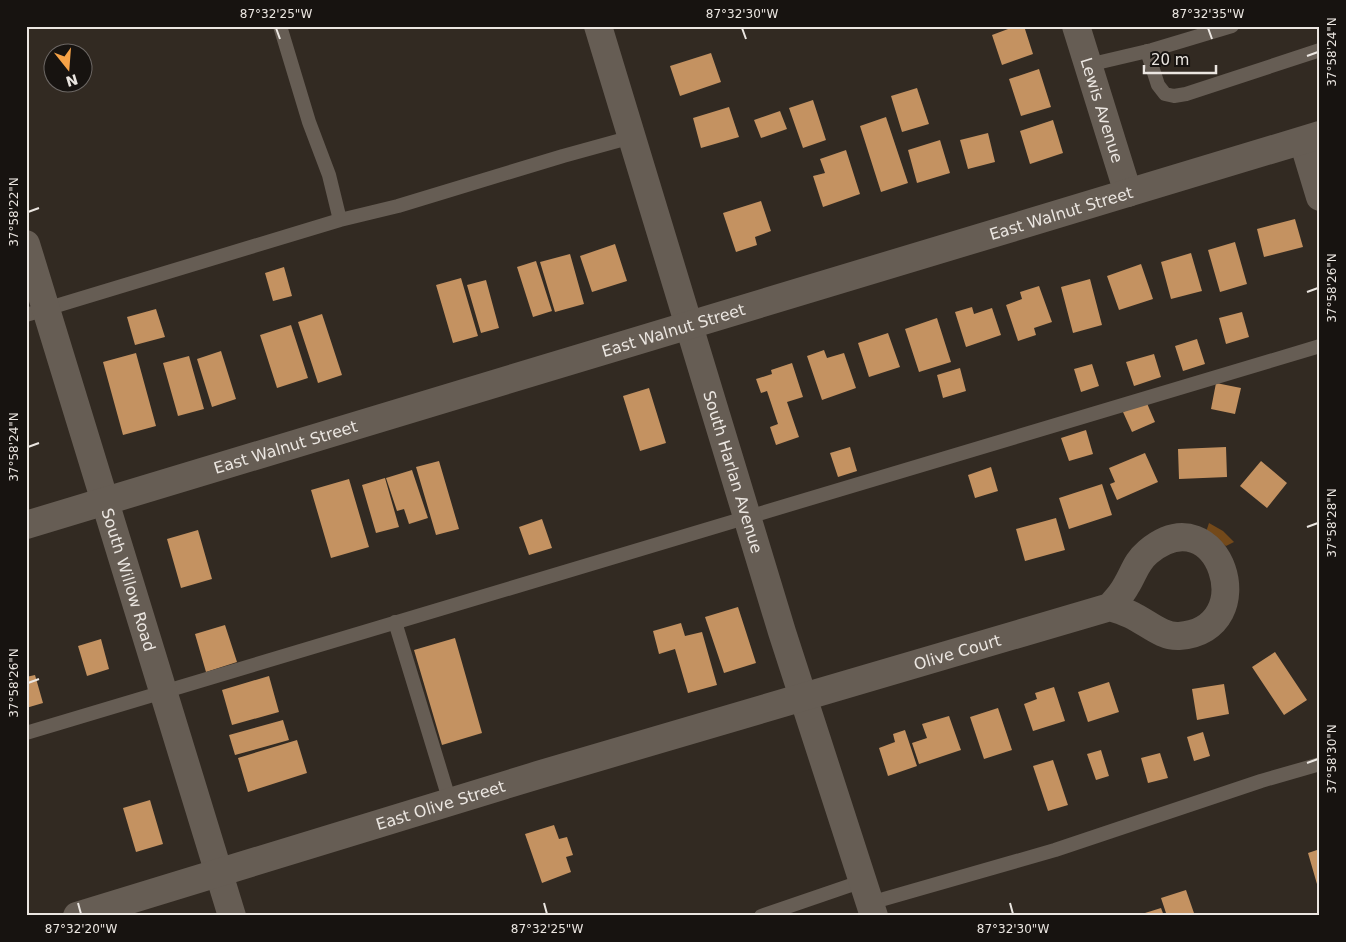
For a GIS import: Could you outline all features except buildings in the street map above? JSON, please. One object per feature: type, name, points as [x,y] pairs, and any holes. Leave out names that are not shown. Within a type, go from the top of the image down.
[{"type":"street","name":"South Harlan Avenue","points":[[598,26],[747,516],[869,900]]},
{"type":"street","name":"Lewis Avenue","points":[[1076,26],[1128,193]]},
{"type":"street","name":"East Walnut Street","points":[[26,524],[1311,138]]},
{"type":"street","points":[[1311,138],[1320,197]]},
{"type":"street","name":"South Willow Road","points":[[26,244],[36,312],[105,501],[232,916]]},
{"type":"street","name":"Olive Court","points":[[804,696],[1110,607]]},
{"type":"street","name":"East Olive Street","points":[[77,916],[804,696]]},
{"type":"lane","points":[[280,26],[308,122],[329,175],[340,220]]},
{"type":"lane","points":[[1088,64],[1147,51],[1232,26]]},
{"type":"lane","points":[[1147,51],[1158,85],[1165,94],[1174,96],[1186,94],[1320,50]]},
{"type":"lane","points":[[36,312],[340,220],[398,206],[632,137]]},
{"type":"lane","points":[[26,733],[1320,346]]},
{"type":"lane","points":[[395,622],[450,802]]},
{"type":"lane","points":[[761,916],[869,900],[1055,850],[1261,781],[1320,764]]},
{"type":"shaded area","points":[[1209,523],[1223,531],[1234,542],[1226,546],[1206,532]]}]
